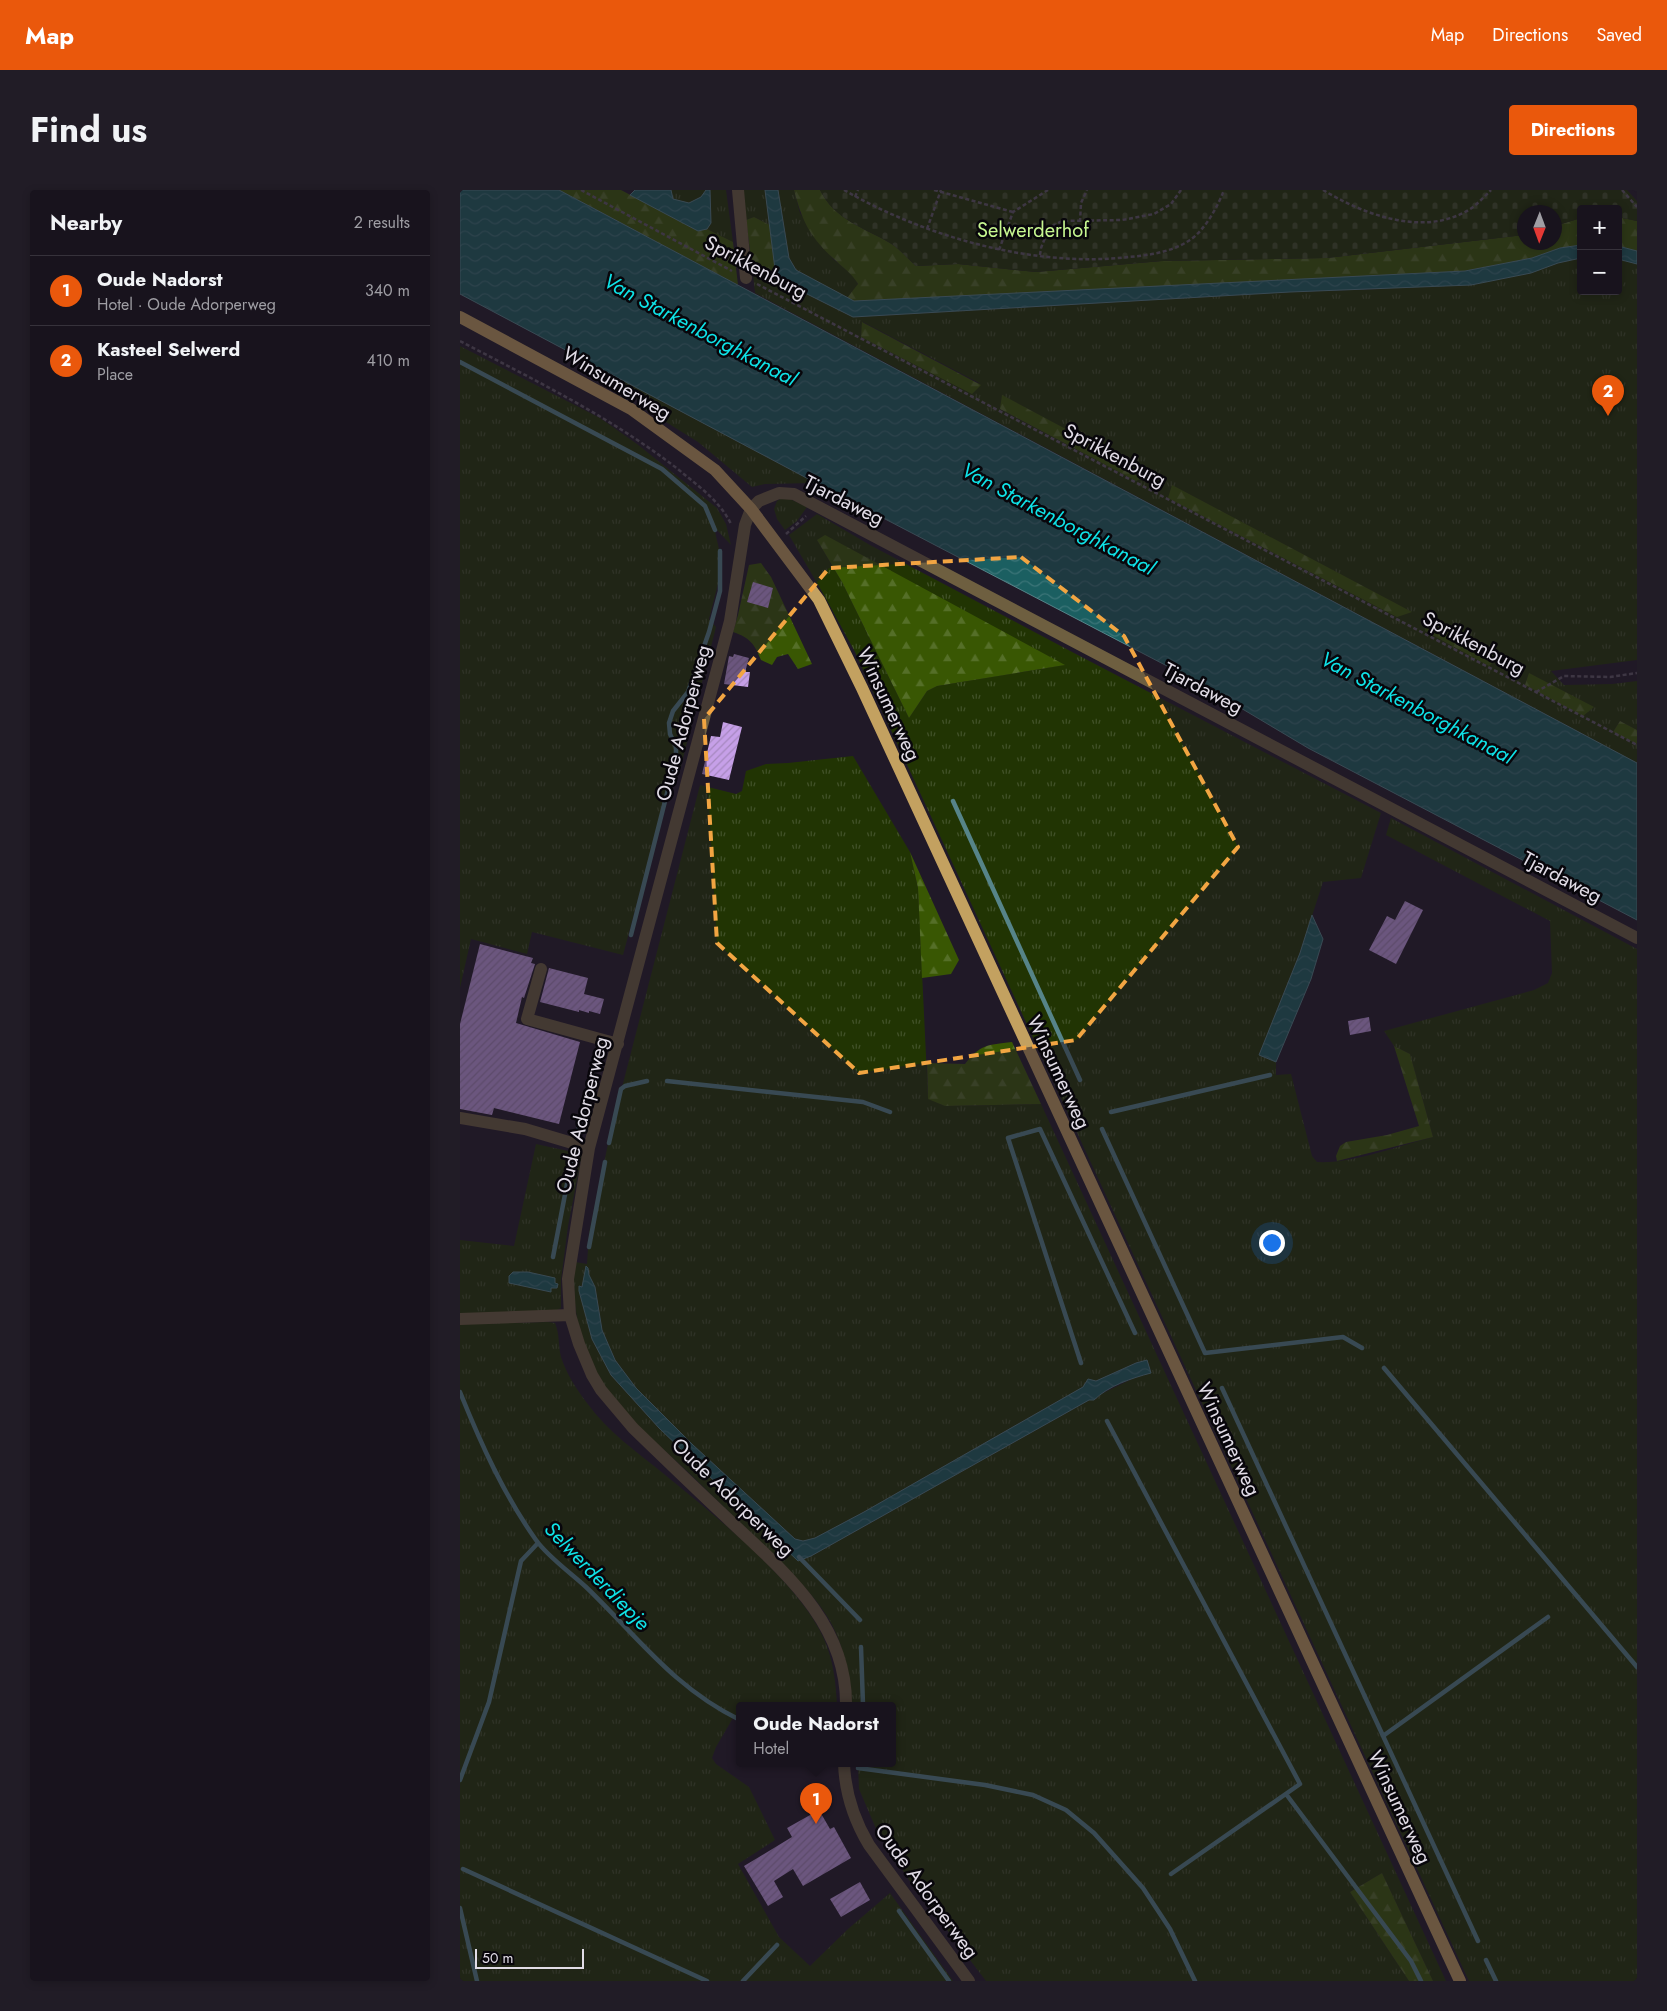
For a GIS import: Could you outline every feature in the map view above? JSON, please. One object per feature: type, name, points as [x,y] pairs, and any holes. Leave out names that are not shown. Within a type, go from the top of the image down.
[{"type":"main road","name":"Winsumerweg","points":[[460,317],[631,409],[715,470],[751,509],[819,600],[862,688],[1460,1981]]},
{"type":"street","points":[[738,190],[746,278]]},
{"type":"street","name":"Tjardaweg","points":[[751,509],[759,501],[772,495],[794,494],[1637,938]]},
{"type":"street","name":"Oude Adorperweg","points":[[751,509],[745,526],[730,621],[589,1148],[568,1279],[570,1314],[579,1344],[592,1375],[601,1390],[633,1428],[782,1570],[807,1598],[822,1619],[840,1658],[845,1682],[846,1702]]},
{"type":"street","points":[[541,969],[527,1020],[618,1044]]},
{"type":"street","points":[[460,1118],[526,1129],[589,1148]]},
{"type":"street","points":[[460,1319],[570,1314]]},
{"type":"street","name":"Oude Adorperweg","points":[[845,1767],[849,1801],[869,1846],[969,1981]]},
{"type":"path","name":"Sprikkenburg","points":[[580,190],[1637,745]]},
{"type":"path","points":[[844,190],[855,197],[927,229],[999,250],[1070,260],[1111,259],[1160,254],[1191,240],[1210,218],[1224,190]]},
{"type":"path","points":[[855,197],[858,190]]},
{"type":"path","points":[[934,190],[1013,212]]},
{"type":"path","points":[[999,250],[1013,212],[1048,190]]},
{"type":"path","points":[[1080,222],[1081,203],[1086,190]]},
{"type":"path","points":[[1040,255],[1049,228],[1062,221],[1122,220],[1154,214],[1171,204],[1181,190]]},
{"type":"path","points":[[1323,190],[1347,204],[1367,212],[1391,218],[1425,222],[1445,219],[1464,213],[1491,190]]},
{"type":"path","points":[[1622,190],[1637,207]]},
{"type":"path","points":[[927,229],[941,191]]},
{"type":"path","points":[[460,342],[598,414],[643,443],[719,504],[727,514],[732,525],[734,541],[741,549]]},
{"type":"path","points":[[1536,692],[1564,676],[1610,677],[1637,673]]},
{"type":"highlighted area","points":[[1021,557],[1124,636],[1238,847],[1076,1040],[859,1073],[717,943],[704,719],[829,568]]},
{"type":"green space","points":[[559,190],[621,190],[698,231],[707,229],[733,242],[738,285]]},
{"type":"green space","points":[[671,190],[706,190],[701,197],[689,203],[673,199]]},
{"type":"green space","points":[[710,190],[726,190],[733,242],[707,229],[711,223]]},
{"type":"green space","points":[[742,190],[765,190],[770,225],[754,217],[746,220]]},
{"type":"green space","points":[[778,190],[794,190],[800,213],[833,259],[854,276],[858,285],[847,298],[796,270],[789,258]]},
{"type":"green space","points":[[794,190],[820,190],[833,209],[850,222],[894,245],[916,266],[958,264],[1036,272],[1162,261],[1327,258],[1517,236],[1517,250],[1554,250],[1532,258],[1465,271],[862,302],[847,298],[858,284],[856,280],[813,236],[800,211]]},
{"type":"green space","name":"Selwerderhof","points":[[820,190],[1627,190],[1637,201],[1637,221],[1622,218],[1622,205],[1577,205],[1577,219],[1562,224],[1562,205],[1517,205],[1517,236],[1327,258],[1162,261],[1036,272],[958,264],[916,266],[893,245],[850,222],[833,209]]},
{"type":"green space","points":[[754,217],[770,225],[776,277],[752,266],[746,220]]},
{"type":"green space","points":[[1622,218],[1637,221],[1637,251],[1622,247]]},
{"type":"green space","points":[[1577,219],[1577,246],[1562,248],[1562,224]]},
{"type":"green space","points":[[1577,259],[1577,295],[1622,295],[1622,260],[1637,264],[1637,660],[1551,671],[1564,685],[1612,684],[1637,681],[1637,730],[1620,721],[1613,732],[1637,744],[1637,763],[755,293],[752,266],[853,317],[1290,292],[1380,289]],"holes":[[[863,322],[981,384],[909,361],[861,337]],[[1002,396],[1024,408],[1136,481],[1001,410]],[[1425,631],[1497,657],[1489,665]]]},
{"type":"green space","points":[[862,322],[981,385],[972,394],[861,337]]},
{"type":"green space","points":[[460,346],[600,418],[637,444],[717,508],[726,524],[731,545],[714,527],[721,558],[718,584],[709,619],[716,627],[681,766],[669,783],[623,955],[532,932],[527,954],[471,939],[460,988]]},
{"type":"green space","points":[[620,378],[816,483],[765,484],[752,487],[698,442],[645,409]]},
{"type":"green space","points":[[1002,395],[1150,474],[1136,481],[1000,409]]},
{"type":"green space","points":[[1172,485],[1412,612],[1397,617],[1168,498]]},
{"type":"green space","points":[[782,498],[790,499],[807,507],[797,521],[785,530],[777,519],[774,509],[777,501]]},
{"type":"green space","points":[[817,514],[870,545],[1381,813],[1361,878],[1323,882],[1300,953],[1259,1055],[1276,1062],[1276,1075],[1291,1074],[1312,1156],[1317,1162],[1331,1162],[1375,1154],[1433,1137],[1410,1054],[1394,1046],[1384,1031],[1534,990],[1548,983],[1552,973],[1550,921],[1386,835],[1391,818],[1637,949],[1637,1981],[1469,1981],[855,652],[789,535]],"holes":[[[817,540],[1064,665],[937,686],[927,691],[909,718],[842,582]]]},
{"type":"green space","points":[[825,535],[1065,665],[937,686],[927,691],[909,718],[842,582],[817,540]]},
{"type":"green space","points":[[761,563],[771,577],[812,664],[798,669],[788,654],[777,657],[772,665],[761,660],[754,645],[747,639],[733,632],[749,565]]},
{"type":"green space","points":[[1426,619],[1498,657],[1489,666],[1425,631]]},
{"type":"green space","points":[[1529,673],[1594,707],[1583,716],[1525,685]]},
{"type":"green space","points":[[1620,721],[1637,730],[1637,744],[1613,732]]},
{"type":"green space","points":[[853,756],[910,852],[918,888],[928,1098],[945,1106],[1041,1104],[1446,1981],[1433,1981],[1382,1873],[1350,1892],[1409,1981],[986,1981],[909,1880],[877,1831],[859,1789],[858,1767],[896,1767],[896,1702],[850,1702],[841,1646],[827,1615],[803,1586],[743,1526],[632,1420],[612,1397],[595,1371],[588,1357],[578,1326],[574,1294],[575,1262],[587,1264],[589,1233],[611,1130],[700,785],[736,794],[742,791],[746,771],[766,764]],"holes":[[[586,1266],[595,1287],[602,1330],[615,1360],[636,1388],[693,1445],[795,1539],[803,1541],[815,1538],[864,1512],[1083,1387],[1088,1379],[1096,1381],[1147,1360],[1151,1372],[1134,1378],[1089,1400],[811,1556],[794,1557],[659,1428],[611,1375],[579,1291],[584,1281]]]},
{"type":"green space","points":[[910,852],[959,960],[951,974],[922,978],[918,888]]},
{"type":"green space","points":[[1012,1042],[1041,1104],[945,1106],[928,1099],[927,1063],[965,1064],[980,1049]]},
{"type":"green space","points":[[1394,1046],[1410,1054],[1433,1137],[1337,1161],[1336,1156],[1340,1146],[1346,1142],[1387,1135],[1419,1126]]},
{"type":"green space","points":[[536,1144],[582,1154],[568,1226],[561,1280],[561,1308],[551,1313],[460,1316],[460,1240],[514,1246]]},
{"type":"green space","points":[[555,1323],[563,1363],[579,1393],[595,1413],[623,1441],[684,1490],[753,1550],[795,1595],[812,1617],[824,1639],[834,1671],[837,1702],[736,1702],[736,1719],[733,1718],[716,1747],[712,1758],[716,1764],[749,1787],[775,1840],[738,1864],[779,1937],[810,1966],[848,1929],[890,1893],[953,1981],[460,1981],[460,1324]]},
{"type":"green space","points":[[1382,1873],[1433,1981],[1409,1981],[1350,1892]]},
{"type":"water","name":"Van Starkenborghkanaal","points":[[460,190],[559,190],[1637,763],[1637,920],[1308,748],[1192,679],[816,483],[460,294]]},
{"type":"water","points":[[635,190],[671,190],[673,199],[689,203],[701,197],[706,190],[710,190],[711,223],[707,229],[698,231],[630,195]]},
{"type":"water","points":[[765,190],[778,190],[789,258],[796,270],[854,301],[1465,271],[1532,258],[1554,250],[1562,250],[1562,248],[1577,246],[1577,259],[1558,263],[1531,273],[1471,285],[1290,292],[853,317],[776,277]]},
{"type":"water","points":[[1622,247],[1637,251],[1637,264],[1622,260]]},
{"type":"water","points":[[1312,915],[1323,939],[1311,979],[1276,1062],[1259,1055],[1300,953]]},
{"type":"water","points":[[586,1266],[595,1287],[602,1330],[615,1360],[636,1388],[693,1445],[795,1539],[803,1541],[815,1538],[864,1512],[1083,1387],[1088,1379],[1096,1381],[1147,1360],[1151,1373],[1113,1387],[1094,1400],[1089,1400],[811,1556],[798,1561],[659,1428],[611,1375],[592,1339],[579,1291],[579,1286],[582,1287]]},
{"type":"water","points":[[513,1272],[528,1272],[555,1278],[555,1283],[558,1284],[557,1288],[551,1288],[551,1292],[509,1283],[509,1276]]},
{"type":"building","points":[[753,582],[773,588],[768,608],[747,602]]},
{"type":"building","points":[[734,654],[749,658],[745,672],[750,672],[748,687],[724,684],[729,656],[733,657]]},
{"type":"building","points":[[723,722],[742,727],[729,780],[702,774],[711,736],[720,737]]},
{"type":"building","points":[[1405,901],[1423,910],[1396,964],[1369,950],[1387,916],[1395,920]]},
{"type":"building","points":[[480,944],[533,958],[531,963],[535,964],[524,998],[522,997],[516,1023],[580,1042],[559,1124],[494,1108],[492,1115],[460,1109],[460,1024]]},
{"type":"building","points":[[549,968],[588,978],[584,994],[604,999],[600,1014],[579,1010],[579,1012],[540,1002]]},
{"type":"building","points":[[1369,1017],[1371,1031],[1350,1035],[1348,1021]]},
{"type":"building","points":[[819,1810],[830,1829],[834,1827],[851,1858],[803,1886],[793,1869],[774,1881],[783,1897],[768,1906],[744,1866],[792,1837],[787,1828]]},
{"type":"building","points":[[860,1882],[870,1900],[841,1917],[830,1899]]},
{"type":"waterway","points":[[460,362],[662,469],[705,506],[715,530]]},
{"type":"waterway","points":[[631,935],[676,758],[676,747],[670,734],[669,723],[673,711],[688,692],[709,632],[720,591],[720,551]]},
{"type":"waterway","points":[[953,801],[1080,1080]]},
{"type":"waterway","points":[[577,1135],[595,1063]]},
{"type":"waterway","points":[[1111,1112],[1270,1075]]},
{"type":"waterway","points":[[609,1143],[621,1089],[625,1086],[647,1081]]},
{"type":"waterway","points":[[667,1081],[863,1102],[890,1112]]},
{"type":"waterway","points":[[1081,1363],[1008,1138],[1040,1129],[1135,1333]]},
{"type":"waterway","points":[[1102,1129],[1205,1353],[1343,1337],[1362,1348]]},
{"type":"waterway","points":[[553,1257],[572,1158]]},
{"type":"waterway","points":[[589,1247],[605,1162]]},
{"type":"waterway","points":[[1384,1368],[1637,1667]]},
{"type":"waterway","points":[[1222,1388],[1478,1941]]},
{"type":"waterway","name":"Selwerderdiepje","points":[[460,1392],[503,1487],[524,1523],[541,1546],[553,1559],[586,1587],[676,1677],[695,1693],[736,1718]]},
{"type":"waterway","points":[[1107,1421],[1300,1784],[1171,1874]]},
{"type":"waterway","points":[[460,1780],[489,1702],[521,1561],[538,1543]]},
{"type":"waterway","points":[[799,1557],[860,1620]]},
{"type":"waterway","points":[[1383,1736],[1548,1617]]},
{"type":"waterway","points":[[861,1647],[863,1702]]},
{"type":"waterway","name":"Selwerderdiepje","points":[[858,1768],[985,1785],[1033,1795],[1066,1810],[1094,1833],[1143,1888],[1170,1929],[1195,1981]]},
{"type":"waterway","points":[[1286,1794],[1411,1961],[1421,1981]]},
{"type":"waterway","points":[[463,1869],[707,1981]]},
{"type":"waterway","points":[[460,1908],[477,1981]]},
{"type":"waterway","points":[[899,1911],[949,1981]]},
{"type":"waterway","points":[[743,1981],[777,1945]]},
{"type":"waterway","points":[[1486,1960],[1496,1981]]},
{"type":"place","name":"Kasteel Selwerd","points":[[1608,416]]},
{"type":"place","name":"Oude Nadorst","points":[[816,1824]]}]
